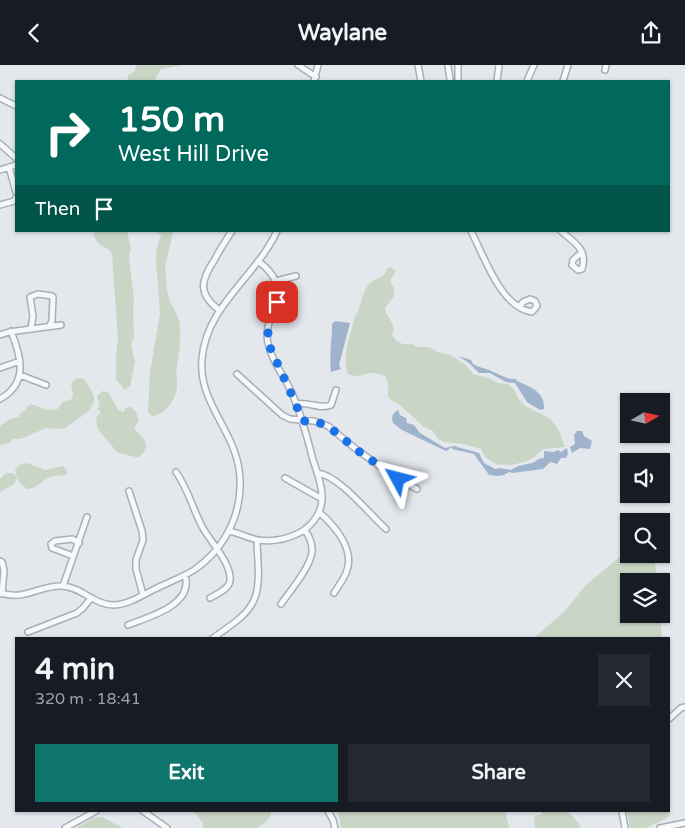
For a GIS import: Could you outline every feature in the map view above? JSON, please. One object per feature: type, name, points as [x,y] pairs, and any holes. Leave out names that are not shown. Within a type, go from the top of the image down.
[{"type":"street","points":[[298,65],[315,79],[318,65]]},
{"type":"street","points":[[418,65],[421,80]]},
{"type":"street","points":[[450,79],[448,65],[458,65],[458,80]]},
{"type":"street","points":[[497,80],[499,65]]},
{"type":"street","points":[[527,80],[534,65]]},
{"type":"street","points":[[563,80],[568,65]]},
{"type":"street","points":[[0,98],[15,106]]},
{"type":"street","points":[[0,144],[15,157]]},
{"type":"street","points":[[0,170],[15,165]]},
{"type":"street","points":[[10,167],[15,188]]},
{"type":"street","points":[[0,205],[15,200]]},
{"type":"street","points":[[219,310],[206,297],[203,283],[207,271],[231,232]]},
{"type":"street","points":[[0,561],[4,570],[1,594],[13,597],[54,586],[63,586],[70,587],[108,605],[116,605],[186,575],[202,564],[218,549],[229,531],[238,503],[240,490],[239,468],[233,447],[209,402],[202,374],[205,342],[219,310],[258,261],[276,232]]},
{"type":"street","points":[[472,232],[502,292],[512,302],[520,306]]},
{"type":"street","points":[[562,232],[582,252]]},
{"type":"street","points":[[229,531],[257,540],[280,539],[305,530],[319,512],[322,499],[303,421],[268,343],[268,330],[277,302],[276,281],[272,274],[258,261]]},
{"type":"street","points":[[276,281],[296,276]]},
{"type":"street","points":[[31,328],[33,316],[30,297],[38,294],[53,297],[52,321],[50,325]]},
{"type":"street","points":[[0,335],[11,331],[61,325]]},
{"type":"street","points":[[0,399],[14,388],[20,375],[20,361],[11,331]]},
{"type":"street","points":[[0,368],[20,361]]},
{"type":"street","points":[[237,374],[282,415],[290,419],[314,421],[328,426],[357,450],[398,479],[417,489]]},
{"type":"street","points":[[20,375],[46,385]]},
{"type":"street","points":[[296,404],[326,407],[331,405],[336,390]]},
{"type":"street","points":[[176,472],[186,487],[204,531],[218,549],[230,580],[228,586],[210,598]]},
{"type":"street","points":[[317,473],[325,474],[338,482],[386,529]]},
{"type":"street","points":[[286,478],[322,499]]},
{"type":"street","points":[[129,491],[142,531],[143,540],[136,560],[136,569],[143,595]]},
{"type":"street","points":[[319,512],[330,521],[340,534],[347,553],[348,564],[346,573],[334,593]]},
{"type":"street","points":[[63,586],[88,517]]},
{"type":"street","points":[[281,604],[307,565],[312,554],[309,537],[305,530]]},
{"type":"street","points":[[73,557],[56,551],[52,548],[51,544],[55,541],[72,539],[79,543]]},
{"type":"street","points":[[215,637],[244,614],[254,601],[258,582],[257,540]]},
{"type":"street","points":[[128,625],[151,616],[181,599],[186,586],[186,575]]},
{"type":"street","points":[[28,632],[77,613],[91,598]]},
{"type":"street","points":[[670,718],[685,707]]},
{"type":"street","points":[[65,828],[94,812]]},
{"type":"street","points":[[144,812],[167,828]]},
{"type":"street","points":[[329,812],[335,828]]},
{"type":"street","points":[[622,812],[625,828]]},
{"type":"street","points":[[660,828],[685,823]]},
{"type":"green space","points":[[137,65],[183,65],[161,69],[155,80],[129,80],[127,76],[134,72]]},
{"type":"green space","points":[[94,232],[127,232],[131,249],[129,257],[134,300],[134,337],[131,344],[135,362],[130,386],[125,390],[116,379],[118,339],[112,254],[93,235]]},
{"type":"green space","points":[[157,232],[173,232],[165,265],[168,295],[179,320],[180,337],[175,396],[166,409],[153,417],[148,412],[150,372],[160,314],[156,259],[161,235]]},
{"type":"green space","points":[[391,267],[396,271],[390,281],[394,288],[394,296],[385,308],[393,324],[392,335],[396,340],[400,343],[412,344],[417,347],[429,347],[450,355],[466,365],[473,374],[489,378],[498,383],[508,384],[514,389],[518,398],[525,406],[551,419],[559,431],[565,447],[543,449],[532,458],[519,463],[497,465],[485,457],[481,449],[464,444],[444,442],[437,438],[433,431],[423,426],[388,397],[386,377],[374,373],[358,376],[348,374],[346,368],[347,345],[363,294],[370,284],[384,274],[387,268]]},
{"type":"green space","points":[[81,378],[85,380],[94,396],[94,401],[89,411],[64,429],[46,428],[0,445],[0,426],[8,420],[19,417],[21,412],[25,411],[31,404],[47,410],[58,409],[62,402],[72,399],[71,383]]},
{"type":"green space","points":[[103,391],[108,392],[119,411],[124,412],[125,408],[131,407],[136,412],[139,421],[134,428],[143,438],[146,445],[146,449],[139,457],[117,452],[97,427],[96,418],[101,412],[97,409],[100,406],[97,396]]},
{"type":"green space","points":[[27,463],[45,470],[63,466],[67,471],[67,475],[45,479],[33,488],[27,489],[19,482],[15,470],[19,465]]},
{"type":"green space","points":[[6,473],[13,473],[17,477],[13,484],[0,492],[0,479]]},
{"type":"green space","points":[[620,557],[620,563],[655,563],[656,573],[620,573],[620,623],[661,623],[662,637],[535,637],[565,611],[585,586]]},
{"type":"green space","points":[[194,812],[271,812],[269,819],[256,828],[203,828],[203,823]]},
{"type":"green space","points":[[338,812],[505,812],[509,828],[341,828]]},
{"type":"green space","points":[[542,812],[569,813],[581,828],[535,828],[535,816],[542,814]]},
{"type":"green space","points":[[627,812],[670,812],[669,817],[646,828],[630,828]]},
{"type":"green space","points":[[102,817],[123,828],[76,828],[93,818]]},
{"type":"water","points":[[335,321],[350,323],[339,365],[341,369],[331,372],[332,324]]},
{"type":"water","points":[[458,356],[471,360],[475,365],[516,379],[532,388],[540,394],[544,403],[544,409],[540,410],[527,402],[515,383],[506,382],[490,373],[479,373]]},
{"type":"water","points":[[398,410],[400,415],[406,418],[407,423],[414,425],[420,433],[445,448],[454,446],[479,453],[484,463],[495,469],[511,470],[532,463],[544,458],[544,451],[554,452],[558,450],[561,452],[567,448],[568,454],[566,458],[561,458],[557,464],[550,462],[543,469],[509,472],[497,476],[489,475],[474,454],[452,449],[452,447],[446,451],[402,430],[392,421],[393,414]]},
{"type":"water","points":[[577,431],[582,431],[584,436],[592,441],[590,449],[580,448],[572,453],[570,447],[575,444],[574,435]]},
{"type":"route","points":[[277,302],[268,330],[268,343],[303,421],[314,421],[328,426],[357,450],[398,479]]}]
